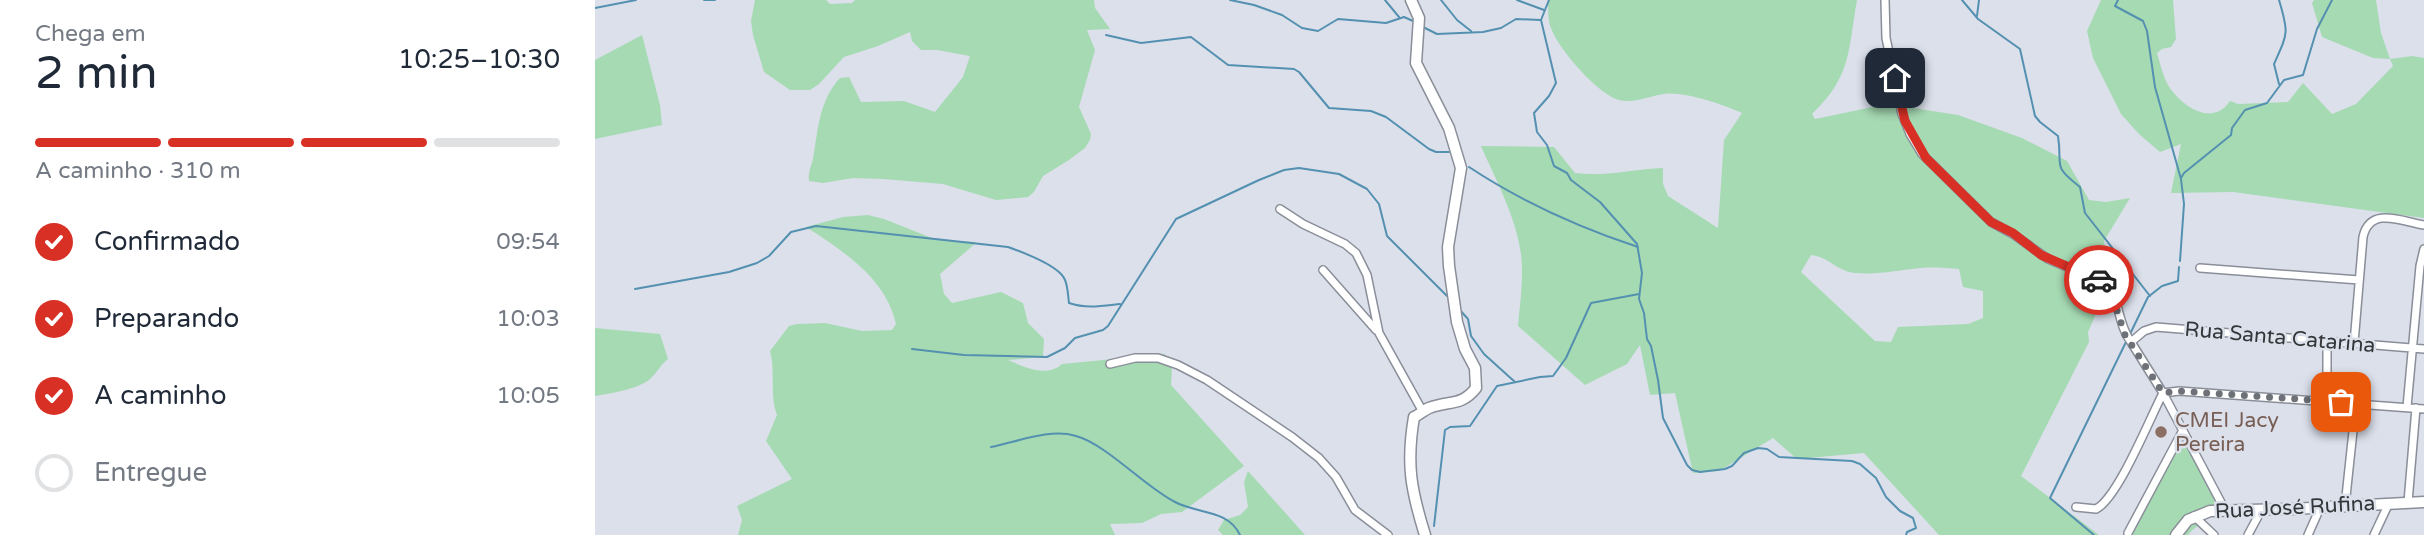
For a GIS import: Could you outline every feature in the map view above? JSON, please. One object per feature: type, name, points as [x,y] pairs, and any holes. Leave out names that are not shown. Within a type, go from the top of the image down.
[{"type":"street","points":[[1411,0],[1419,18],[1416,63],[1449,128],[1461,168],[1448,247],[1449,267],[1457,322],[1465,349],[1475,368],[1476,388],[1460,402],[1430,408],[1414,418],[1409,474],[1425,535]]},
{"type":"street","points":[[1885,0],[1886,38],[1902,114],[1922,153],[1991,222],[2013,233],[2041,255],[2108,284],[2122,328],[2163,393],[2225,510]]},
{"type":"street","points":[[1280,209],[1356,253],[1367,275],[1379,333]]},
{"type":"street","points":[[2354,343],[2363,237],[2367,224],[2377,218],[2424,225]]},
{"type":"street","points":[[2408,502],[2415,408],[2414,348],[2424,249]]},
{"type":"street","points":[[2200,268],[2359,280]]},
{"type":"street","points":[[1323,270],[1379,333],[1423,412]]},
{"type":"street","name":"Rua Santa Catarina","points":[[2131,342],[2139,334],[2156,327],[2424,349]]},
{"type":"street","points":[[2327,341],[2327,401]]},
{"type":"street","points":[[1110,364],[1135,358],[1158,359],[1178,365],[1207,380],[1319,457],[1336,477],[1355,510],[1388,535]]},
{"type":"street","points":[[2163,393],[2179,391],[2415,408]]},
{"type":"street","points":[[2076,507],[2096,509],[2104,503],[2116,486],[2163,393]]},
{"type":"street","points":[[2345,506],[2356,403]]},
{"type":"street","points":[[2128,533],[2182,432]]},
{"type":"street","points":[[2374,535],[2389,502]]},
{"type":"street","name":"Rua José Rufina","points":[[2176,535],[2183,524],[2194,516],[2210,511],[2424,502]]},
{"type":"street","points":[[2308,535],[2321,508]]},
{"type":"street","points":[[2248,535],[2262,509]]},
{"type":"street","points":[[2194,516],[2214,535]]},
{"type":"green space","points":[[755,0],[826,0],[830,4],[852,3],[855,0],[1094,0],[1095,8],[1110,29],[1087,30],[1095,50],[1079,107],[1091,134],[1090,140],[1085,148],[1043,176],[1028,197],[996,200],[943,184],[883,179],[853,178],[823,183],[809,181],[824,106],[840,78],[849,77],[861,102],[904,101],[935,112],[963,77],[970,56],[921,50],[912,41],[910,32],[844,57],[810,90],[790,90],[764,72],[751,21]]},
{"type":"green space","points":[[1548,0],[1857,0],[1846,61],[1835,87],[1812,114],[1815,119],[1887,104],[1958,115],[2022,138],[2067,161],[2089,200],[2106,202],[2130,198],[2104,241],[2110,282],[2088,332],[2089,342],[2021,476],[2099,535],[1939,535],[1864,453],[1797,459],[1773,438],[1719,471],[1693,473],[1675,393],[1650,395],[1640,345],[1627,364],[1585,385],[1518,326],[1521,254],[1505,199],[1481,146],[1554,147],[1575,173],[1663,168],[1663,184],[1668,196],[1718,228],[1724,140],[1742,113],[1682,95],[1664,94],[1622,101],[1607,94],[1586,77],[1558,42],[1549,22]],"holes":[[[1811,255],[1856,273],[1926,268],[1959,269],[1963,287],[1983,291],[1983,318],[1968,324],[1898,327],[1891,342],[1875,341],[1801,272]]]},
{"type":"green space","points":[[2101,0],[2173,0],[2176,39],[2171,47],[2157,53],[2160,65],[2173,93],[2188,106],[2206,113],[2223,109],[2230,101],[2238,104],[2288,102],[2303,83],[2332,114],[2356,104],[2393,66],[2390,59],[2412,56],[2424,58],[2424,218],[2233,192],[2171,193],[2181,144],[2160,152],[2139,134],[2121,114],[2093,58],[2087,31]]},
{"type":"green space","points":[[2314,0],[2376,0],[2381,33],[2390,59],[2373,58],[2322,37],[2312,3]]},
{"type":"green space","points":[[642,35],[660,105],[662,125],[595,139],[595,60]]},
{"type":"green space","points":[[868,215],[937,240],[977,242],[940,274],[944,294],[952,303],[1001,292],[1023,303],[1028,323],[1044,339],[1043,357],[1008,360],[1043,371],[1062,364],[1165,354],[1172,366],[1171,385],[1244,466],[1182,512],[1161,514],[1142,523],[1110,524],[1115,535],[738,535],[742,520],[737,506],[792,479],[766,441],[777,415],[773,399],[770,351],[789,326],[797,324],[825,323],[862,331],[892,330],[896,324],[891,308],[873,279],[848,256],[806,227],[843,217]]},
{"type":"green space","points":[[595,328],[660,334],[668,359],[642,384],[595,396]]},
{"type":"green space","points":[[2178,433],[2209,483],[2214,504],[2212,512],[2188,535],[2129,535]]},
{"type":"green space","points":[[1248,471],[1305,535],[1223,535],[1218,530],[1224,520],[1240,515],[1248,507],[1244,482]]},
{"type":"waterway","points":[[595,8],[636,0]]},
{"type":"waterway","points":[[704,0],[715,0]]},
{"type":"waterway","points":[[1230,0],[1254,5],[1282,15],[1302,28],[1318,31],[1338,19],[1386,23],[1404,17],[1413,21]]},
{"type":"waterway","points":[[1385,0],[1399,17]]},
{"type":"waterway","points":[[1441,0],[1457,20],[1471,31]]},
{"type":"waterway","points":[[1517,0],[1544,10]]},
{"type":"waterway","points":[[1549,0],[1541,20],[1556,83],[1534,113],[1537,132],[1547,145],[1554,166],[1567,173],[1571,180],[1600,202],[1637,244],[1642,273],[1639,299],[1658,380],[1663,418],[1687,465],[1700,472],[1725,469],[1732,466],[1744,453],[1758,448],[1767,449],[1779,457],[1852,461],[1860,464],[1876,478],[1886,497],[1900,511],[1913,518],[1916,528],[1906,535]]},
{"type":"waterway","points":[[1962,0],[1978,19],[2020,49],[2035,116],[2058,136],[2060,165],[2065,174],[2080,187],[2085,213],[2150,296]]},
{"type":"waterway","points":[[1977,16],[1979,0]]},
{"type":"waterway","points":[[2118,0],[2115,6],[2143,21],[2147,31],[2155,87],[2181,179],[2184,204],[2180,261]]},
{"type":"waterway","points":[[2279,0],[2286,27],[2274,64],[2279,84]]},
{"type":"waterway","points":[[2181,178],[2231,135],[2232,128],[2245,110],[2267,103],[2284,80],[2303,75],[2317,29],[2332,0]]},
{"type":"waterway","points":[[1423,27],[1437,34],[1483,32],[1501,28],[1516,19],[1540,20]]},
{"type":"waterway","points":[[1106,35],[1141,43],[1191,37],[1228,65],[1294,69],[1329,108],[1371,111],[1386,117],[1429,149],[1449,152]]},
{"type":"waterway","points":[[1469,167],[1551,213],[1638,247]]},
{"type":"waterway","points":[[912,349],[964,355],[1047,357],[1065,348],[1075,338],[1108,326],[1176,219],[1259,180],[1284,170],[1299,168],[1339,174],[1367,189],[1379,204],[1387,236],[1447,296]]},
{"type":"waterway","points":[[635,289],[729,272],[757,263],[769,256],[791,232],[816,226],[1008,247],[1040,260],[1062,275],[1067,286],[1069,303],[1088,306],[1120,304]]},
{"type":"waterway","points":[[2130,334],[2148,297],[2162,286],[2178,281],[2179,267]]},
{"type":"waterway","points":[[1434,526],[1445,430],[1450,427],[1470,426],[1497,386],[1553,376],[1566,358],[1591,303],[1639,294]]},
{"type":"waterway","points":[[1459,309],[1468,319],[1471,336],[1484,354],[1515,382]]},
{"type":"waterway","points":[[2094,535],[2050,498],[2126,342]]},
{"type":"waterway","points":[[991,447],[1045,435],[1076,436],[1113,456],[1175,502],[1220,516],[1235,527],[1240,535]]},
{"type":"way so far","points":[[2099,280],[2108,284],[2125,335],[2163,393],[2179,391],[2341,402]]},
{"type":"place","name":"CMEI Jacy Pereira","points":[[2161,432]]},
{"type":"route","points":[[1895,78],[1902,114],[1910,134],[1926,158],[1991,222],[2013,233],[2047,259],[2099,280]]}]
